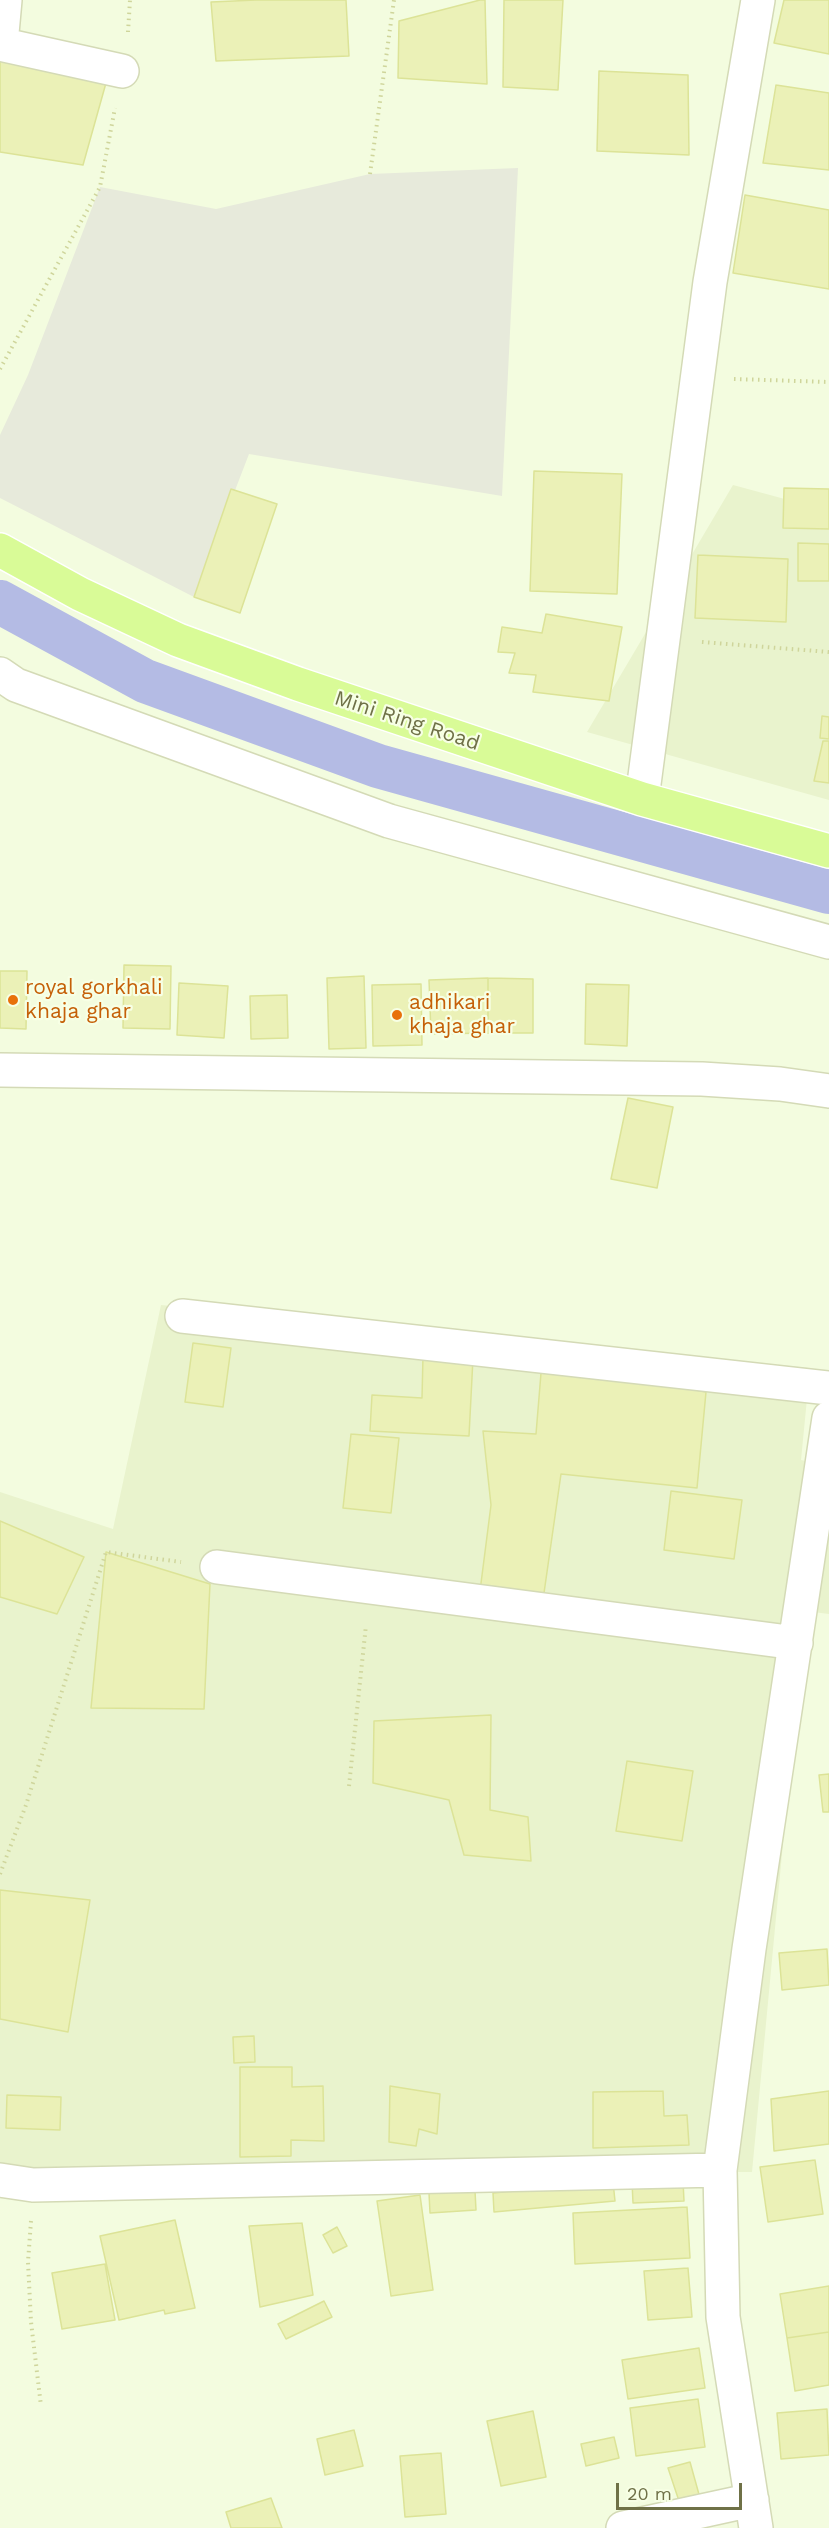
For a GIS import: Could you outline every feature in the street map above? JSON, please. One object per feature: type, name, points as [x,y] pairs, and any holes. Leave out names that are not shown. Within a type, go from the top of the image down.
[{"type":"main road","name":"Mini Ring Road","points":[[0,550],[80,594],[178,640],[298,684],[642,799],[829,851]]},
{"type":"street","points":[[5,0],[1,44],[122,71]]},
{"type":"street","points":[[642,799],[710,282],[758,0]]},
{"type":"street","points":[[0,674],[16,685],[389,821],[829,942]]},
{"type":"street","points":[[0,1070],[702,1079],[780,1083],[829,1090]]},
{"type":"street","points":[[182,1316],[829,1388]]},
{"type":"street","points":[[623,2528],[754,2514],[723,2317],[720,2169],[748,1948],[829,1418]]},
{"type":"street","points":[[218,1567],[369,1589],[796,1643]]},
{"type":"street","points":[[0,2180],[33,2185],[720,2169]]},
{"type":"path","points":[[0,369],[100,188],[122,71],[130,0]]},
{"type":"path","points":[[370,174],[394,0]]},
{"type":"path","points":[[697,378],[829,382]]},
{"type":"path","points":[[663,639],[829,652]]},
{"type":"path","points":[[0,1874],[26,1804],[106,1552],[218,1567]]},
{"type":"path","points":[[349,1785],[369,1589]]},
{"type":"path","points":[[33,2185],[28,2262],[31,2322],[41,2406]]},
{"type":"shaded area","points":[[518,168],[502,496],[249,454],[194,597],[0,498],[0,435],[28,375],[100,187],[216,209],[370,174]]},
{"type":"shaded area","points":[[733,485],[829,511],[829,800],[587,732]]},
{"type":"shaded area","points":[[161,1305],[810,1368],[801,1460],[829,1466],[829,1614],[813,1612],[785,1822],[752,2172],[0,2168],[0,1492],[113,1529]]},
{"type":"building","points":[[346,0],[349,56],[216,61],[211,2]]},
{"type":"building","points":[[485,0],[487,84],[398,78],[399,21]]},
{"type":"building","points":[[504,0],[563,0],[558,90],[503,87]]},
{"type":"building","points":[[784,0],[829,0],[829,54],[774,43]]},
{"type":"building","points":[[0,57],[106,83],[83,165],[0,152]]},
{"type":"building","points":[[599,71],[688,75],[689,155],[597,151]]},
{"type":"building","points":[[776,85],[829,93],[829,170],[763,163]]},
{"type":"building","points":[[745,195],[829,210],[829,289],[733,273]]},
{"type":"building","points":[[534,471],[622,474],[617,594],[530,591]]},
{"type":"building","points":[[784,488],[829,489],[829,529],[783,528]]},
{"type":"building","points":[[231,489],[277,504],[240,613],[194,597]]},
{"type":"building","points":[[798,543],[829,544],[829,581],[798,581]]},
{"type":"building","points":[[698,555],[788,559],[786,622],[695,618]]},
{"type":"building","points":[[546,614],[622,627],[609,701],[533,692],[536,675],[509,673],[515,653],[498,652],[502,627],[542,633]]},
{"type":"building","points":[[822,716],[829,717],[829,739],[820,738]]},
{"type":"building","points":[[823,741],[829,741],[829,783],[814,781]]},
{"type":"building","points":[[124,965],[171,966],[170,1029],[123,1028]]},
{"type":"building","name":"royal gorkhali khaja ghar","points":[[0,971],[27,971],[26,1029],[0,1028]]},
{"type":"building","points":[[364,976],[366,1048],[329,1049],[327,978]]},
{"type":"building","points":[[488,978],[488,1033],[431,1034],[429,980]]},
{"type":"building","points":[[488,978],[533,979],[533,1033],[488,1033]]},
{"type":"building","points":[[179,983],[228,986],[224,1038],[177,1035]]},
{"type":"building","name":"adhikari khaja ghar","points":[[421,984],[422,1045],[373,1046],[372,985]]},
{"type":"building","points":[[586,984],[629,985],[627,1046],[585,1044]]},
{"type":"building","points":[[287,995],[288,1038],[251,1039],[250,996]]},
{"type":"building","points":[[628,1098],[673,1107],[657,1188],[611,1179]]},
{"type":"building","points":[[193,1343],[231,1348],[223,1407],[185,1402]]},
{"type":"building","points":[[423,1356],[473,1358],[469,1436],[370,1431],[372,1395],[422,1398]]},
{"type":"building","points":[[542,1361],[706,1392],[697,1488],[561,1474],[544,1593],[480,1591],[491,1505],[483,1431],[536,1434]]},
{"type":"building","points":[[351,1434],[399,1438],[391,1513],[343,1508]]},
{"type":"building","points":[[671,1491],[742,1500],[734,1559],[664,1550]]},
{"type":"building","points":[[0,1521],[84,1557],[57,1614],[0,1597]]},
{"type":"building","points":[[106,1552],[210,1584],[204,1709],[91,1708]]},
{"type":"building","points":[[491,1715],[490,1810],[528,1817],[531,1861],[464,1855],[449,1800],[373,1783],[374,1721]]},
{"type":"building","points":[[627,1761],[693,1771],[682,1841],[616,1831]]},
{"type":"building","points":[[829,1774],[829,1812],[823,1812],[819,1775]]},
{"type":"building","points":[[0,1890],[90,1900],[68,2032],[0,2019]]},
{"type":"building","points":[[827,1949],[829,1985],[782,1990],[779,1953]]},
{"type":"building","points":[[254,2036],[255,2062],[234,2063],[233,2037]]},
{"type":"building","points":[[240,2067],[292,2067],[292,2087],[323,2086],[324,2141],[291,2140],[291,2156],[240,2157]]},
{"type":"building","points":[[390,2086],[440,2094],[437,2134],[419,2129],[416,2146],[389,2142]]},
{"type":"building","points":[[663,2091],[664,2116],[687,2115],[689,2145],[593,2148],[593,2092]]},
{"type":"building","points":[[829,2091],[829,2144],[774,2151],[771,2099]]},
{"type":"building","points":[[7,2095],[61,2097],[60,2130],[6,2128]]},
{"type":"building","points":[[815,2160],[823,2214],[768,2222],[760,2167]]},
{"type":"building","points":[[683,2181],[684,2201],[633,2203],[632,2182]]},
{"type":"building","points":[[613,2182],[615,2201],[494,2212],[493,2193]]},
{"type":"building","points":[[475,2191],[476,2210],[430,2213],[429,2193]]},
{"type":"building","points":[[420,2195],[433,2290],[391,2296],[377,2201]]},
{"type":"building","points":[[687,2207],[690,2258],[575,2264],[573,2213]]},
{"type":"building","points":[[175,2220],[195,2308],[165,2314],[164,2310],[119,2320],[100,2236]]},
{"type":"building","points":[[302,2223],[313,2295],[260,2307],[249,2226]]},
{"type":"building","points":[[337,2227],[347,2246],[333,2253],[323,2235]]},
{"type":"building","points":[[105,2264],[115,2320],[62,2329],[52,2273]]},
{"type":"building","points":[[688,2268],[692,2317],[648,2320],[644,2271]]},
{"type":"building","points":[[829,2286],[829,2332],[787,2338],[780,2294]]},
{"type":"building","points":[[324,2301],[332,2317],[286,2339],[278,2324]]},
{"type":"building","points":[[829,2332],[829,2385],[795,2391],[787,2338]]},
{"type":"building","points":[[699,2348],[705,2388],[628,2399],[622,2360]]},
{"type":"building","points":[[698,2399],[705,2447],[636,2456],[630,2408]]},
{"type":"building","points":[[827,2409],[829,2455],[781,2459],[777,2413]]},
{"type":"building","points":[[533,2411],[546,2477],[501,2486],[487,2421]]},
{"type":"building","points":[[354,2430],[363,2466],[325,2475],[317,2439]]},
{"type":"building","points":[[614,2437],[619,2458],[586,2466],[581,2444]]},
{"type":"building","points":[[441,2453],[446,2514],[405,2517],[400,2456]]},
{"type":"building","points":[[690,2462],[700,2498],[680,2504],[668,2468]]},
{"type":"building","points":[[271,2498],[282,2528],[231,2528],[226,2512]]},
{"type":"waterway","points":[[0,602],[145,681],[378,766],[829,892]]},
{"type":"place","name":"royal gorkhali khaja ghar","points":[[13,1000]]},
{"type":"place","name":"adhikari khaja ghar","points":[[397,1015]]}]
